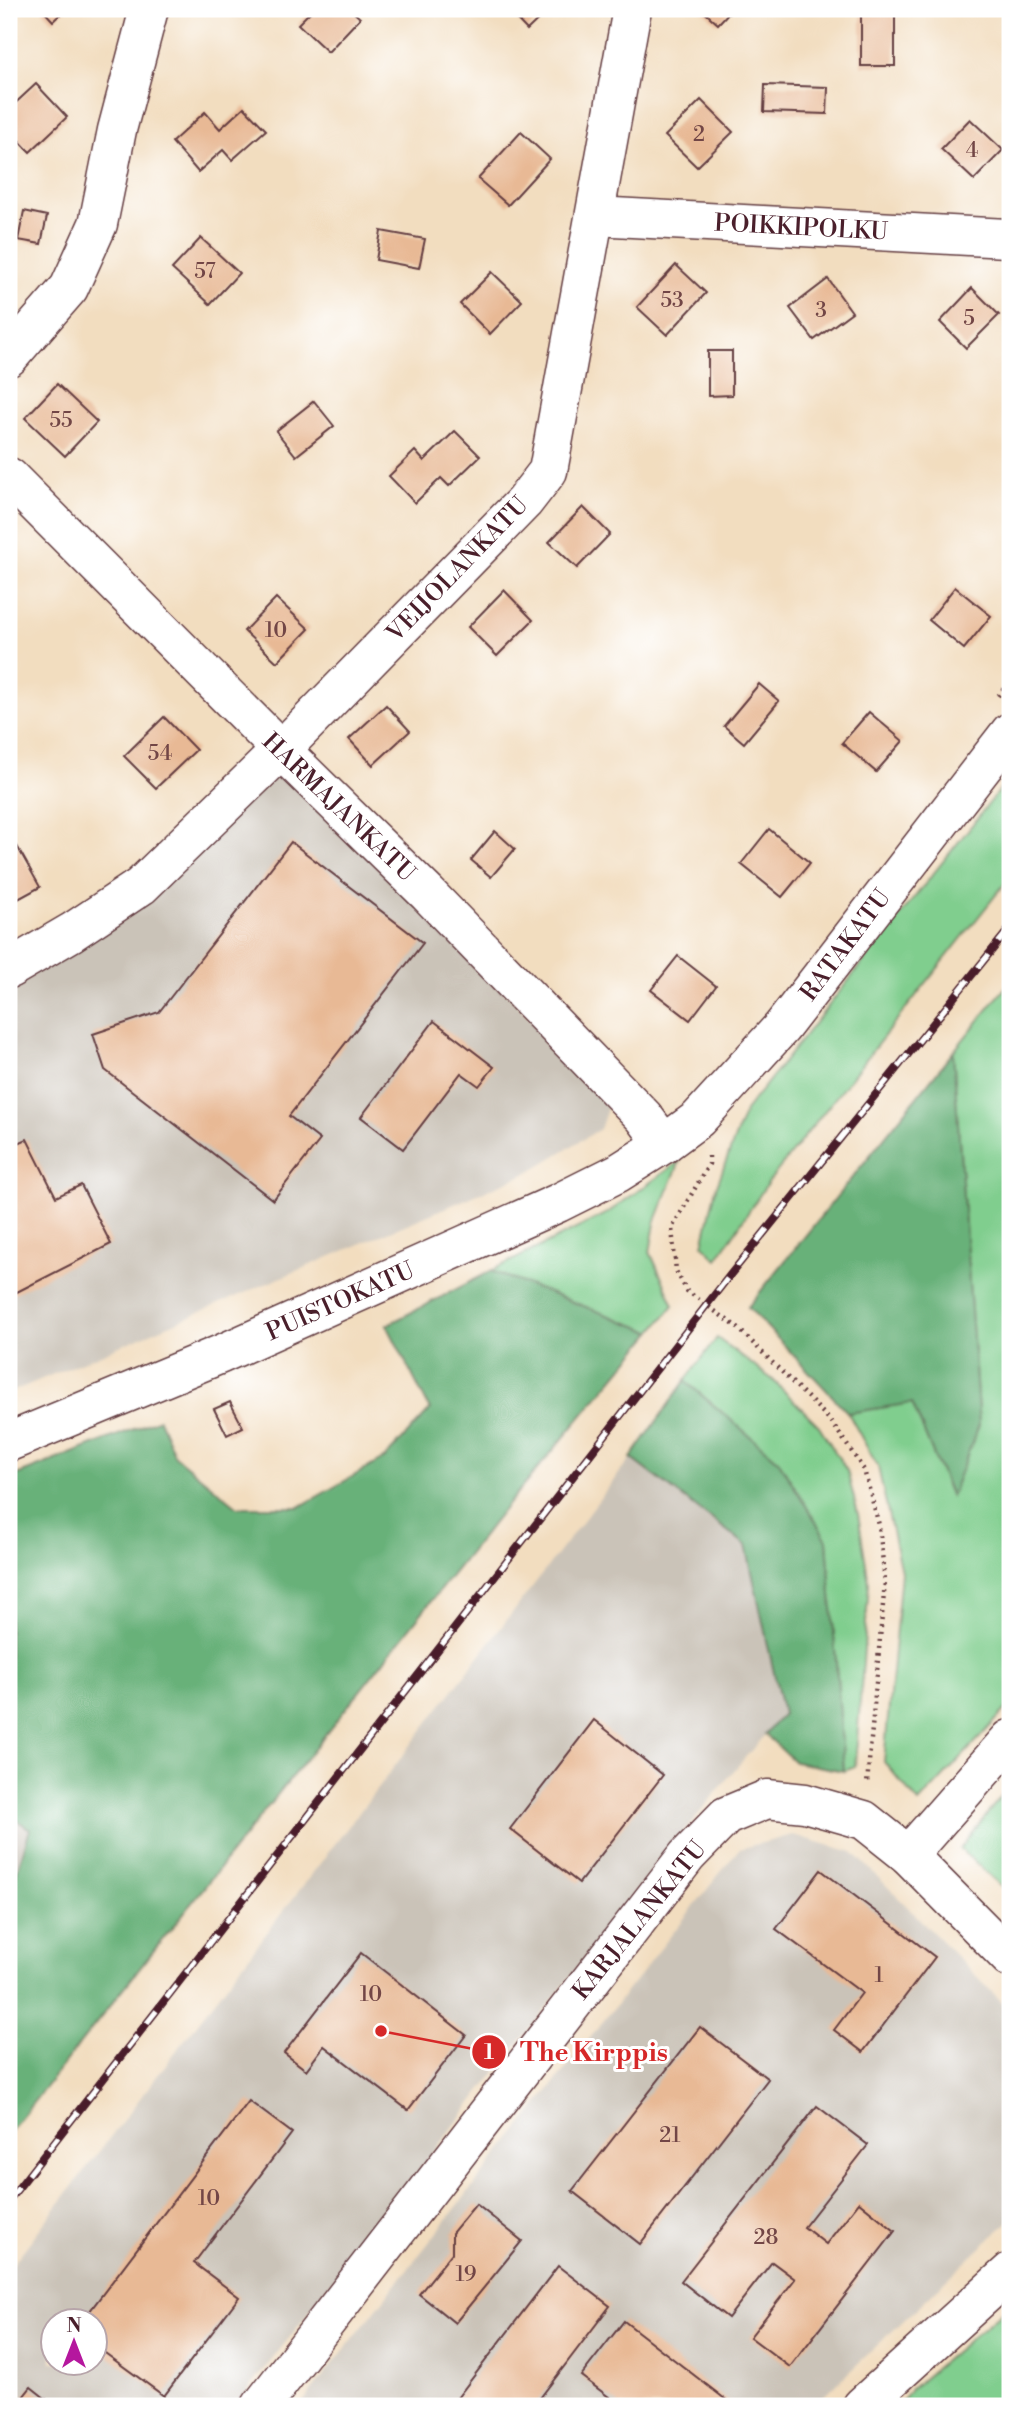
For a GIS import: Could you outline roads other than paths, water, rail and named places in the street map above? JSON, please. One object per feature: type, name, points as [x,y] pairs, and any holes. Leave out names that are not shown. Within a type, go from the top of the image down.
[{"type":"street","points":[[9,357],[69,288],[98,224],[117,130],[149,9]]},
{"type":"street","name":"VEIJOLANKATU","points":[[9,969],[72,932],[141,886],[281,750],[524,502],[548,471],[632,9]]},
{"type":"street","name":"POIKKIPOLKU","points":[[595,216],[1007,238]]},
{"type":"street","name":"HARMAJANKATU","points":[[9,477],[447,913],[645,1117],[664,1144]]},
{"type":"street","name":"RATAKATU","points":[[664,1144],[698,1119],[782,1027],[1010,732]]},
{"type":"street","name":"PUISTOKATU","points":[[9,1442],[221,1354],[558,1203],[618,1173],[664,1144]]},
{"type":"street","points":[[1010,1739],[908,1855],[1010,1958]]},
{"type":"street","name":"KARJALANKATU","points":[[261,2406],[687,1856],[726,1816],[766,1799],[805,1803],[864,1820],[908,1855]]},
{"type":"street","points":[[862,2406],[1010,2272]]},
{"type":"railway","points":[[9,2200],[730,1275],[1010,928]]},
{"type":"place","name":"The Kirppis","points":[[381,2031]]}]
